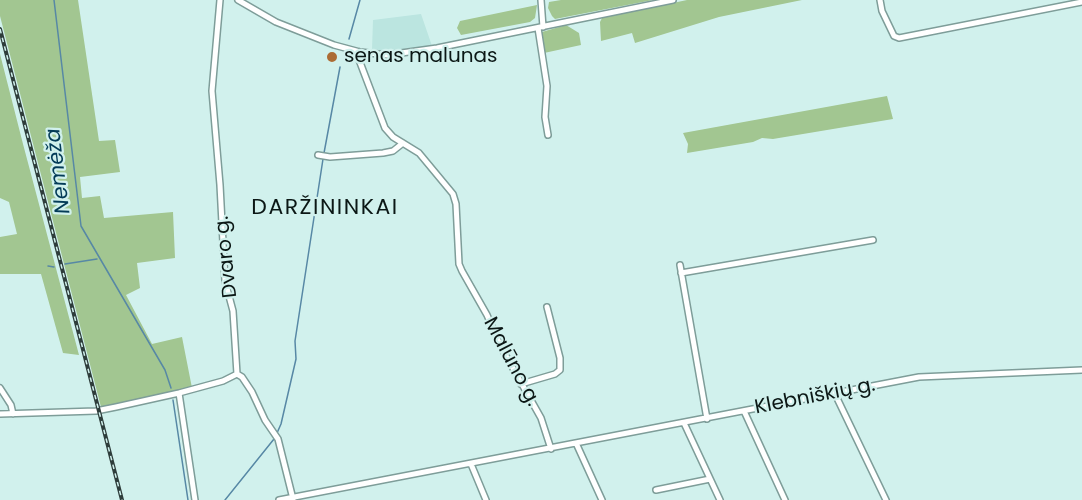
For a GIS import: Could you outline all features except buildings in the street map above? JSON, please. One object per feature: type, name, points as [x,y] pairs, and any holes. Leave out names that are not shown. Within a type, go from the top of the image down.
[{"type":"street","name":"Dvaro g.","points":[[219,0],[212,91],[225,281],[233,311],[237,374]]},
{"type":"street","points":[[238,0],[285,26],[334,45],[360,52],[400,54],[673,0]]},
{"type":"street","points":[[541,0],[541,27],[547,86],[545,117],[548,135]]},
{"type":"street","points":[[880,0],[882,11],[894,36],[899,38],[1082,2]]},
{"type":"street","name":"Malūno g.","points":[[360,52],[358,57],[382,121],[389,133],[419,153],[453,194],[456,204],[459,264],[541,418],[550,449]]},
{"type":"street","points":[[318,155],[338,157],[382,153],[393,151],[403,143]]},
{"type":"street","points":[[681,273],[873,240]]},
{"type":"street","points":[[680,265],[707,419]]},
{"type":"street","points":[[521,384],[555,374],[560,370],[560,358],[546,307]]},
{"type":"street","name":"Klebniškių g.","points":[[550,449],[919,377],[1082,370]]},
{"type":"street","points":[[0,414],[96,411],[179,393],[223,381],[237,374],[242,377],[252,392],[265,420],[278,439],[293,499]]},
{"type":"street","points":[[0,388],[13,414]]},
{"type":"street","points":[[179,393],[195,500]]},
{"type":"street","points":[[835,394],[886,500]]},
{"type":"street","points":[[744,411],[785,500]]},
{"type":"street","points":[[684,423],[720,500]]},
{"type":"street","points":[[576,443],[602,500]]},
{"type":"street","points":[[279,500],[550,449]]},
{"type":"street","points":[[471,464],[486,500]]},
{"type":"street","points":[[656,490],[710,479]]},
{"type":"shaded area","points":[[421,14],[432,46],[392,51],[372,50],[373,20]]},
{"type":"green space","points":[[0,0],[78,0],[99,141],[115,140],[120,172],[80,177],[82,198],[100,196],[104,218],[173,212],[175,258],[137,263],[140,288],[126,295],[152,344],[182,337],[192,388],[101,407],[0,16]]},
{"type":"green space","points":[[653,0],[555,19],[548,8],[549,2]]},
{"type":"green space","points":[[687,0],[802,0],[719,17],[635,43],[632,33],[601,41],[600,22],[602,18]]},
{"type":"green space","points":[[537,5],[535,18],[530,22],[461,35],[457,28],[460,21]]},
{"type":"green space","points":[[566,25],[579,33],[581,45],[544,53],[542,32]]},
{"type":"green space","points":[[0,54],[79,355],[63,353],[41,274],[0,274],[0,237],[17,234],[9,202],[0,198]]},
{"type":"green space","points":[[887,96],[893,119],[773,139],[762,138],[753,142],[687,153],[688,144],[683,133]]},
{"type":"waterway","name":"Nemėža","points":[[54,0],[81,226],[165,370],[171,388]]},
{"type":"waterway","points":[[349,39],[360,0]]},
{"type":"waterway","points":[[324,153],[340,67]]},
{"type":"waterway","points":[[277,433],[296,359],[295,341],[323,159]]},
{"type":"waterway","points":[[65,264],[97,259]]},
{"type":"waterway","points":[[48,266],[54,267]]},
{"type":"waterway","name":"Nemėža","points":[[173,400],[188,500]]},
{"type":"waterway","points":[[225,500],[274,439]]},
{"type":"railway","points":[[0,29],[122,500]]},
{"type":"place","name":"senas malunas","points":[[332,57]]},
{"type":"district","name":"DARŽININKAI","points":[[325,208]]}]
